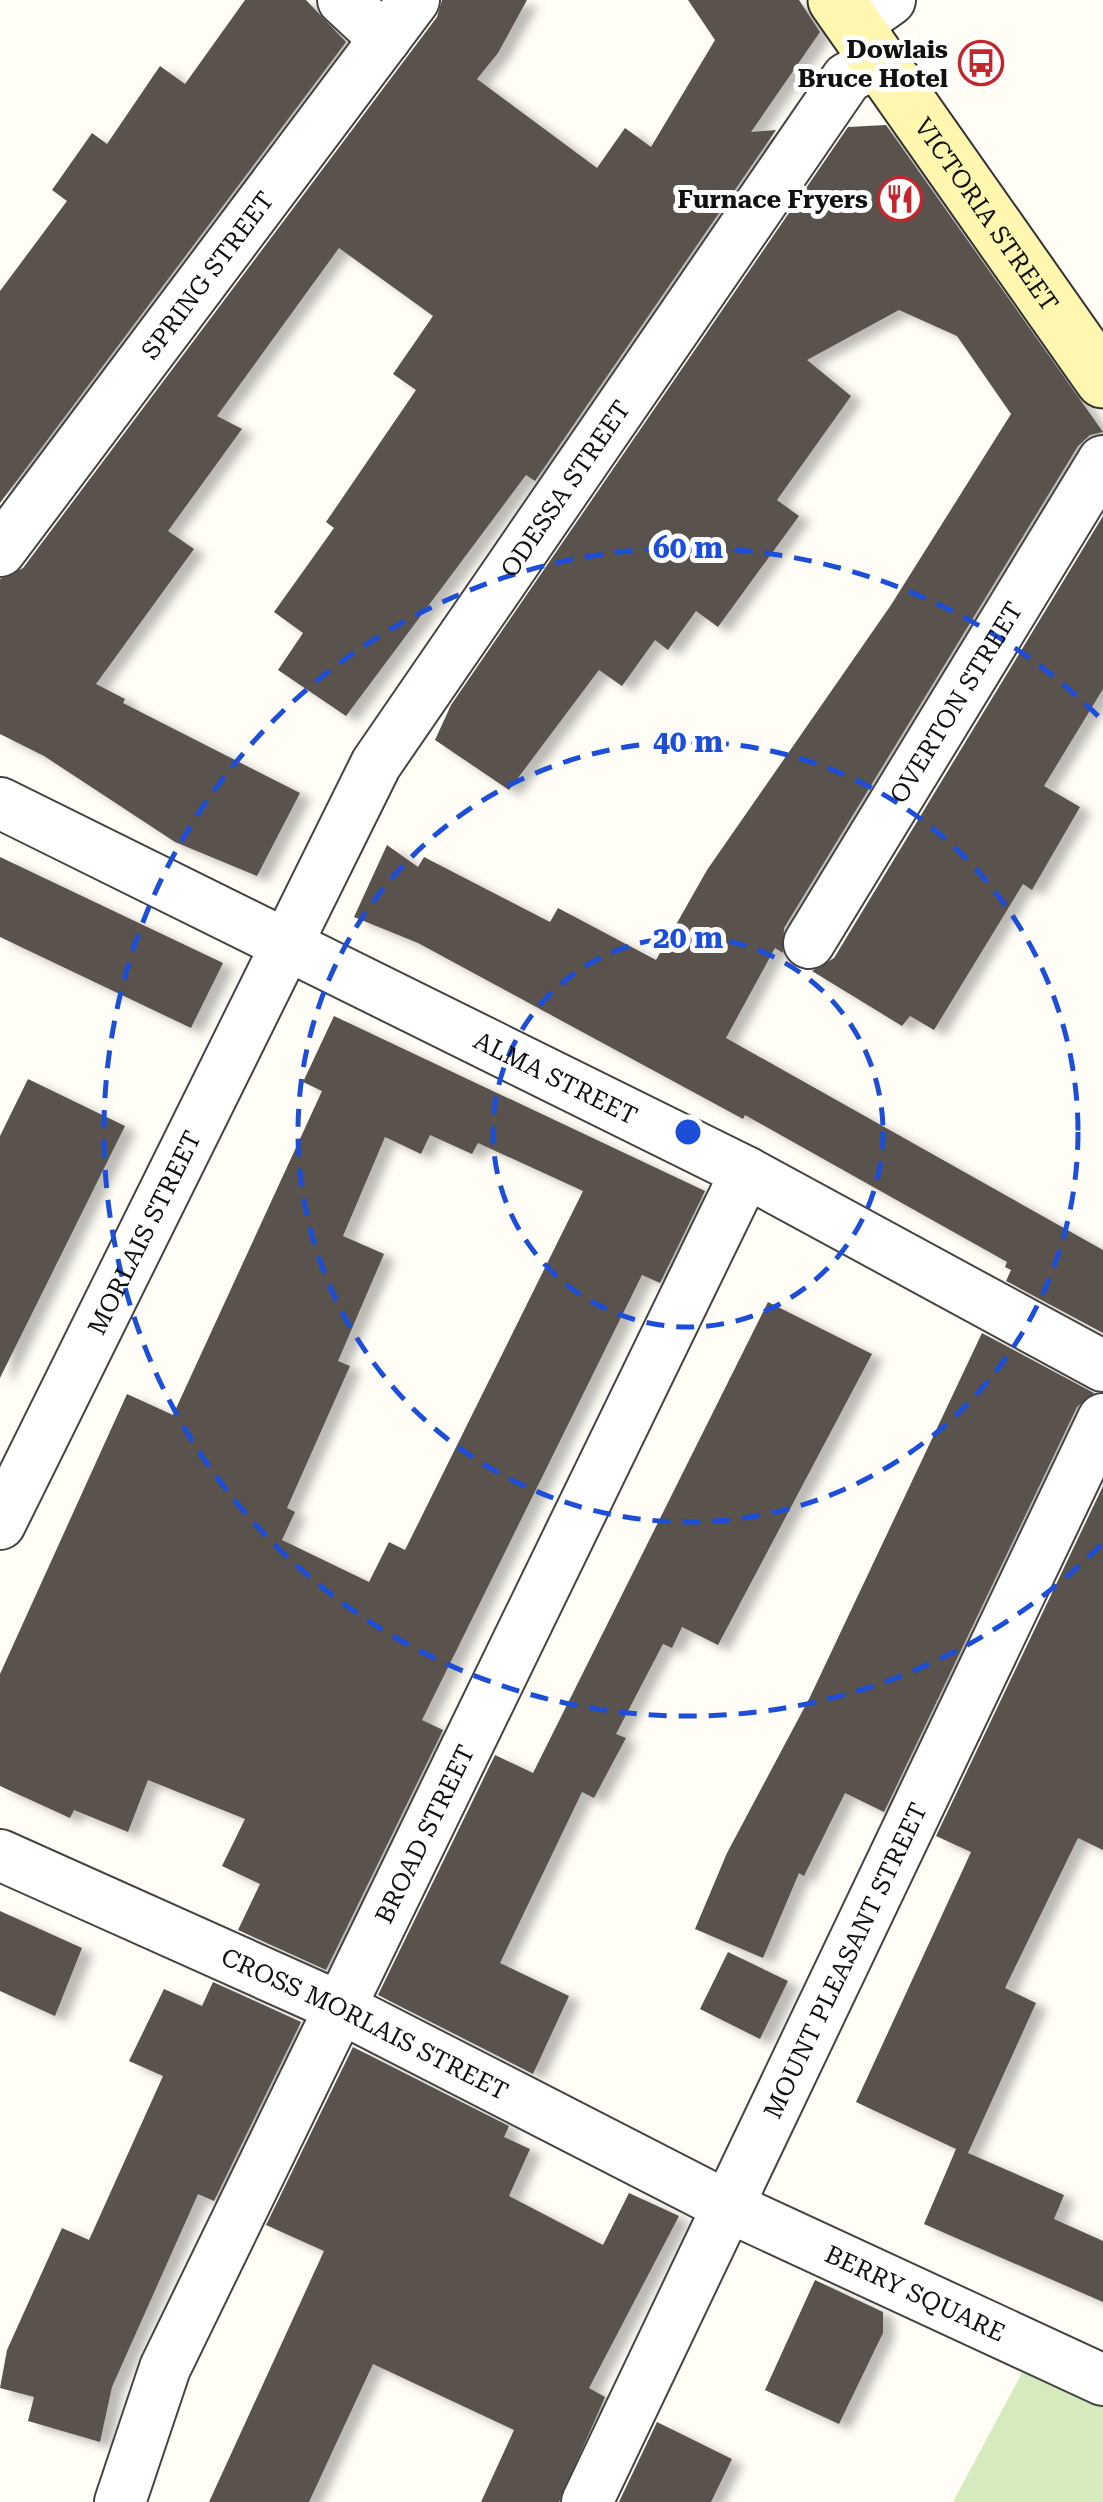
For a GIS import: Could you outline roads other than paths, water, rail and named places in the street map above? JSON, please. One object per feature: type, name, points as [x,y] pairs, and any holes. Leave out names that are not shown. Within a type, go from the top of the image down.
[{"type":"street","points":[[342,0],[400,20]]},
{"type":"street","name":"SPRING STREET","points":[[0,551],[400,20]]},
{"type":"street","name":"VICTORIA STREET","points":[[865,21],[1103,380]]},
{"type":"street","name":"ODESSA STREET","points":[[286,942],[376,764],[848,78],[865,21]]},
{"type":"street","name":"OVERTON STREET","points":[[809,943],[1103,461]]},
{"type":"street","name":"ALMA STREET","points":[[0,803],[746,1172],[1103,1366]]},
{"type":"street","name":"MORLAIS STREET","points":[[0,1524],[286,942]]},
{"type":"street","name":"BROAD STREET","points":[[120,2502],[164,2368],[746,1172]]},
{"type":"street","name":"MOUNT PLEASANT STREET","points":[[587,2502],[1103,1419]]},
{"type":"street","name":"CROSS MORLAIS STREET","points":[[0,1855],[337,2006],[727,2206]]},
{"type":"street","name":"BERRY SQUARE","points":[[727,2206],[1103,2380]]},
{"type":"place","name":"Dowlais Bruce Hotel","points":[[981,63]]},
{"type":"place","name":"Furnace Fryers","points":[[900,199]]}]
